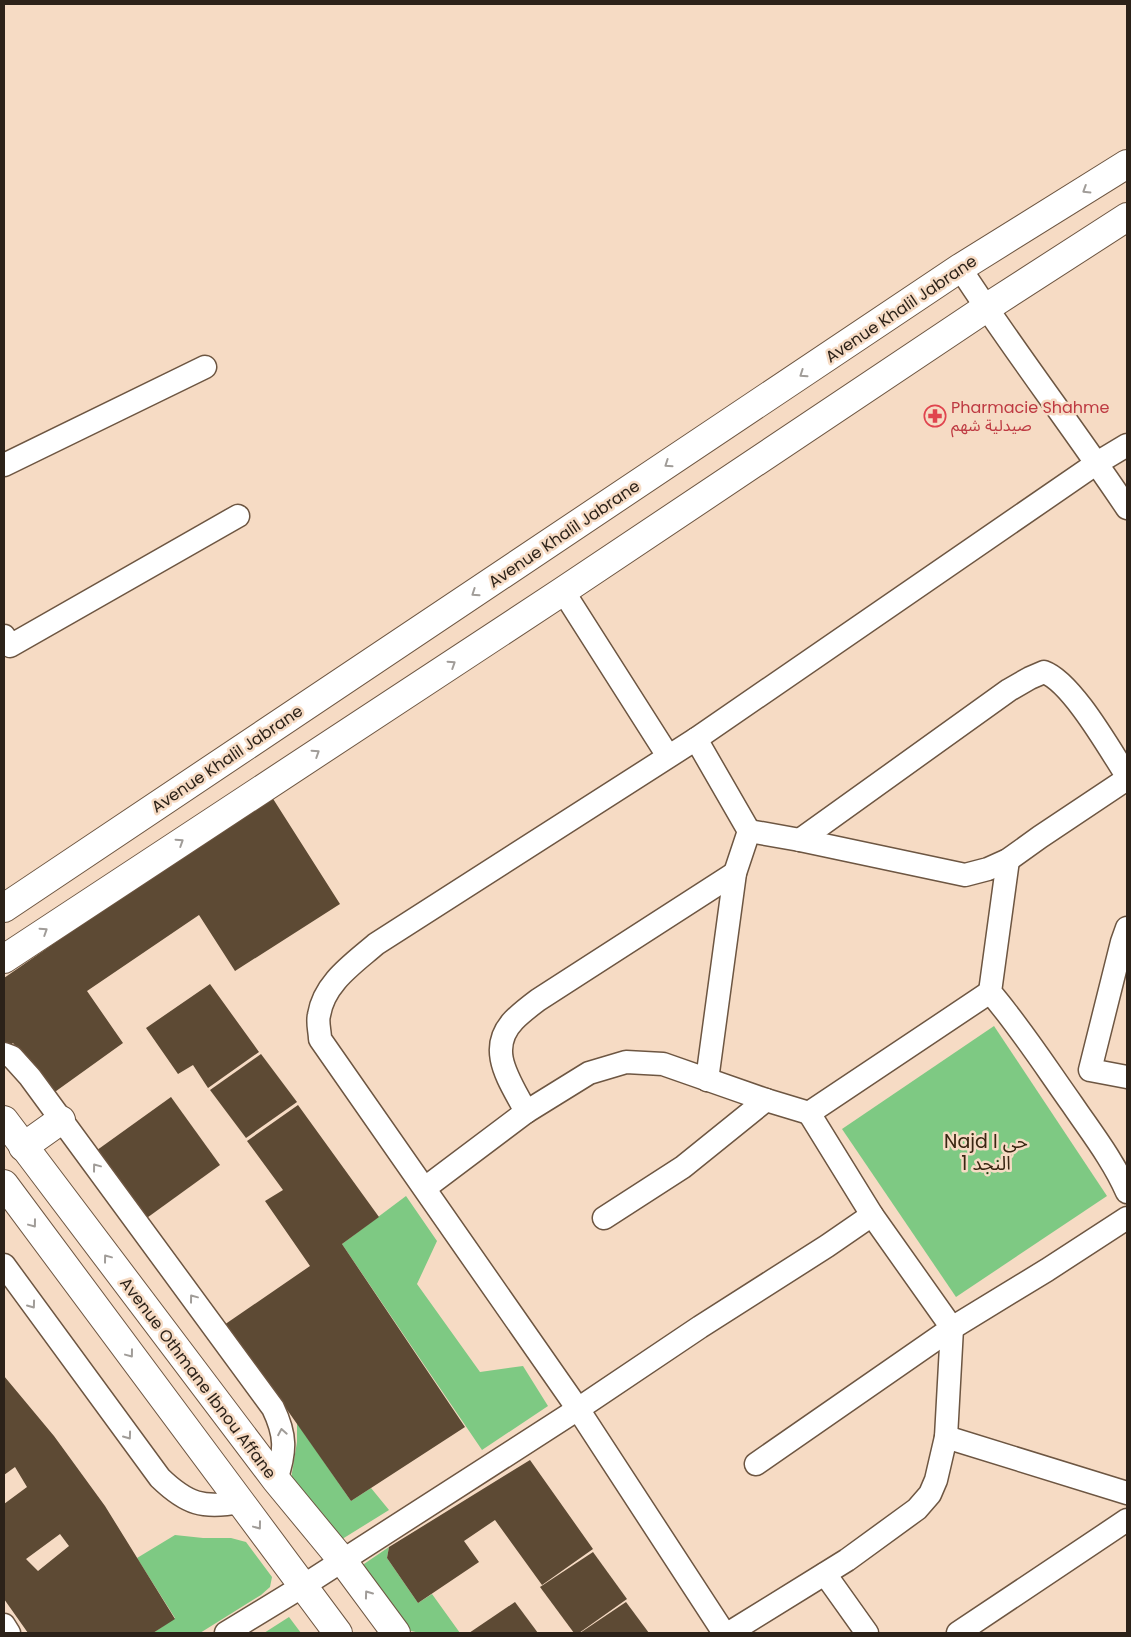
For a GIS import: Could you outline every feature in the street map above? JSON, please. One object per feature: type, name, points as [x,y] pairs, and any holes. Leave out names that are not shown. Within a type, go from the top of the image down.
[{"type":"main road","name":"Avenue Khalil Jabrane","points":[[4,908],[960,268],[1127,164]]},
{"type":"main road","points":[[4,959],[563,591],[986,308],[1127,217]]},
{"type":"main road","name":"Avenue Othmane Ibnou Affane","points":[[4,1120],[276,1480],[342,1560],[396,1633]]},
{"type":"main road","points":[[23,1147],[61,1120]]},
{"type":"main road","points":[[4,1184],[338,1633]]},
{"type":"street","points":[[960,268],[986,308],[1098,463],[1127,508]]},
{"type":"street","points":[[4,465],[205,367]]},
{"type":"street","points":[[724,1633],[578,1409],[320,1039],[318,1017],[325,997],[338,978],[376,944],[696,739],[1127,444]]},
{"type":"street","points":[[4,636],[10,646],[238,516]]},
{"type":"street","points":[[563,591],[668,756]]},
{"type":"street","points":[[748,831],[800,840],[965,875],[988,869],[1008,860],[1127,777],[1071,694],[1053,675],[1044,672],[1009,690],[800,840]]},
{"type":"street","points":[[696,739],[748,831],[735,873],[707,1080]]},
{"type":"street","points":[[1008,860],[990,992],[1014,1020],[1118,1173],[1127,1192]]},
{"type":"street","points":[[526,1112],[501,1060],[502,1038],[513,1021],[538,1000],[735,873]]},
{"type":"street","points":[[1065,1095],[1090,1070],[1127,928]]},
{"type":"street","points":[[809,1112],[990,992]]},
{"type":"street","points":[[4,1054],[12,1057],[30,1077],[273,1408],[281,1425],[284,1443],[282,1462],[276,1480]]},
{"type":"street","points":[[425,1188],[526,1112],[589,1073],[626,1062],[663,1064],[766,1100],[809,1112],[872,1215],[952,1328],[946,1437],[936,1480],[930,1494],[917,1509],[847,1560],[729,1633]]},
{"type":"street","points":[[1090,1070],[1127,1077]]},
{"type":"street","points":[[604,1218],[683,1167],[766,1100]]},
{"type":"street","points":[[226,1633],[303,1586],[578,1409],[700,1327],[819,1252],[872,1215]]},
{"type":"street","points":[[756,1464],[952,1328],[1127,1218]]},
{"type":"street","points":[[4,1265],[160,1478],[176,1493],[196,1503],[218,1506],[240,1502]]},
{"type":"street","points":[[946,1437],[1127,1493]]},
{"type":"street","points":[[958,1633],[1127,1520]]},
{"type":"street","points":[[825,1574],[867,1633]]},
{"type":"street","points":[[4,1626],[9,1633]]},
{"type":"green space","points":[[994,1026],[1107,1196],[956,1297],[842,1129]]},
{"type":"green space","points":[[406,1196],[437,1241],[417,1284],[480,1372],[523,1366],[548,1406],[482,1450],[342,1244]]},
{"type":"green space","points":[[297,1423],[351,1501],[371,1488],[389,1510],[339,1541],[291,1479],[297,1442]]},
{"type":"green space","points":[[175,1535],[231,1538],[246,1542],[272,1577],[270,1587],[261,1595],[200,1633],[153,1633],[175,1618],[137,1558]]},
{"type":"green space","points":[[389,1547],[387,1558],[418,1603],[432,1594],[460,1633],[420,1633],[407,1630],[361,1566]]},
{"type":"green space","points":[[289,1617],[301,1633],[264,1633]]},
{"type":"building","points":[[270,794],[340,904],[235,971],[199,915],[87,991],[123,1043],[52,1094],[13,1043],[6,1048],[4,1044],[4,978]]},
{"type":"building","points":[[210,984],[259,1052],[208,1088],[193,1065],[178,1074],[146,1028]]},
{"type":"building","points":[[261,1054],[297,1102],[246,1138],[210,1090]]},
{"type":"building","points":[[171,1097],[220,1165],[144,1220],[93,1153]]},
{"type":"building","points":[[298,1105],[379,1217],[342,1244],[465,1427],[351,1501],[276,1394],[224,1325],[310,1266],[265,1201],[283,1190],[247,1141]]},
{"type":"building","points":[[4,1376],[54,1436],[105,1506],[175,1619],[153,1633],[28,1633],[4,1599],[4,1504],[27,1487],[15,1467],[4,1475]],"holes":[[[60,1534],[69,1546],[38,1571],[26,1559]]]},
{"type":"building","points":[[530,1460],[593,1549],[542,1585],[495,1520],[464,1541],[479,1562],[418,1603],[387,1558],[389,1547]]},
{"type":"building","points":[[593,1552],[627,1599],[579,1633],[574,1633],[540,1587]]},
{"type":"building","points":[[515,1602],[538,1633],[469,1633]]},
{"type":"building","points":[[626,1602],[649,1633],[580,1633]]},
{"type":"place","name":"Pharmacie Shahme صيدلية شهم","points":[[935,416]]},
{"type":"district","name":"Najd I حي النجد 1","points":[[986,1152]]}]
